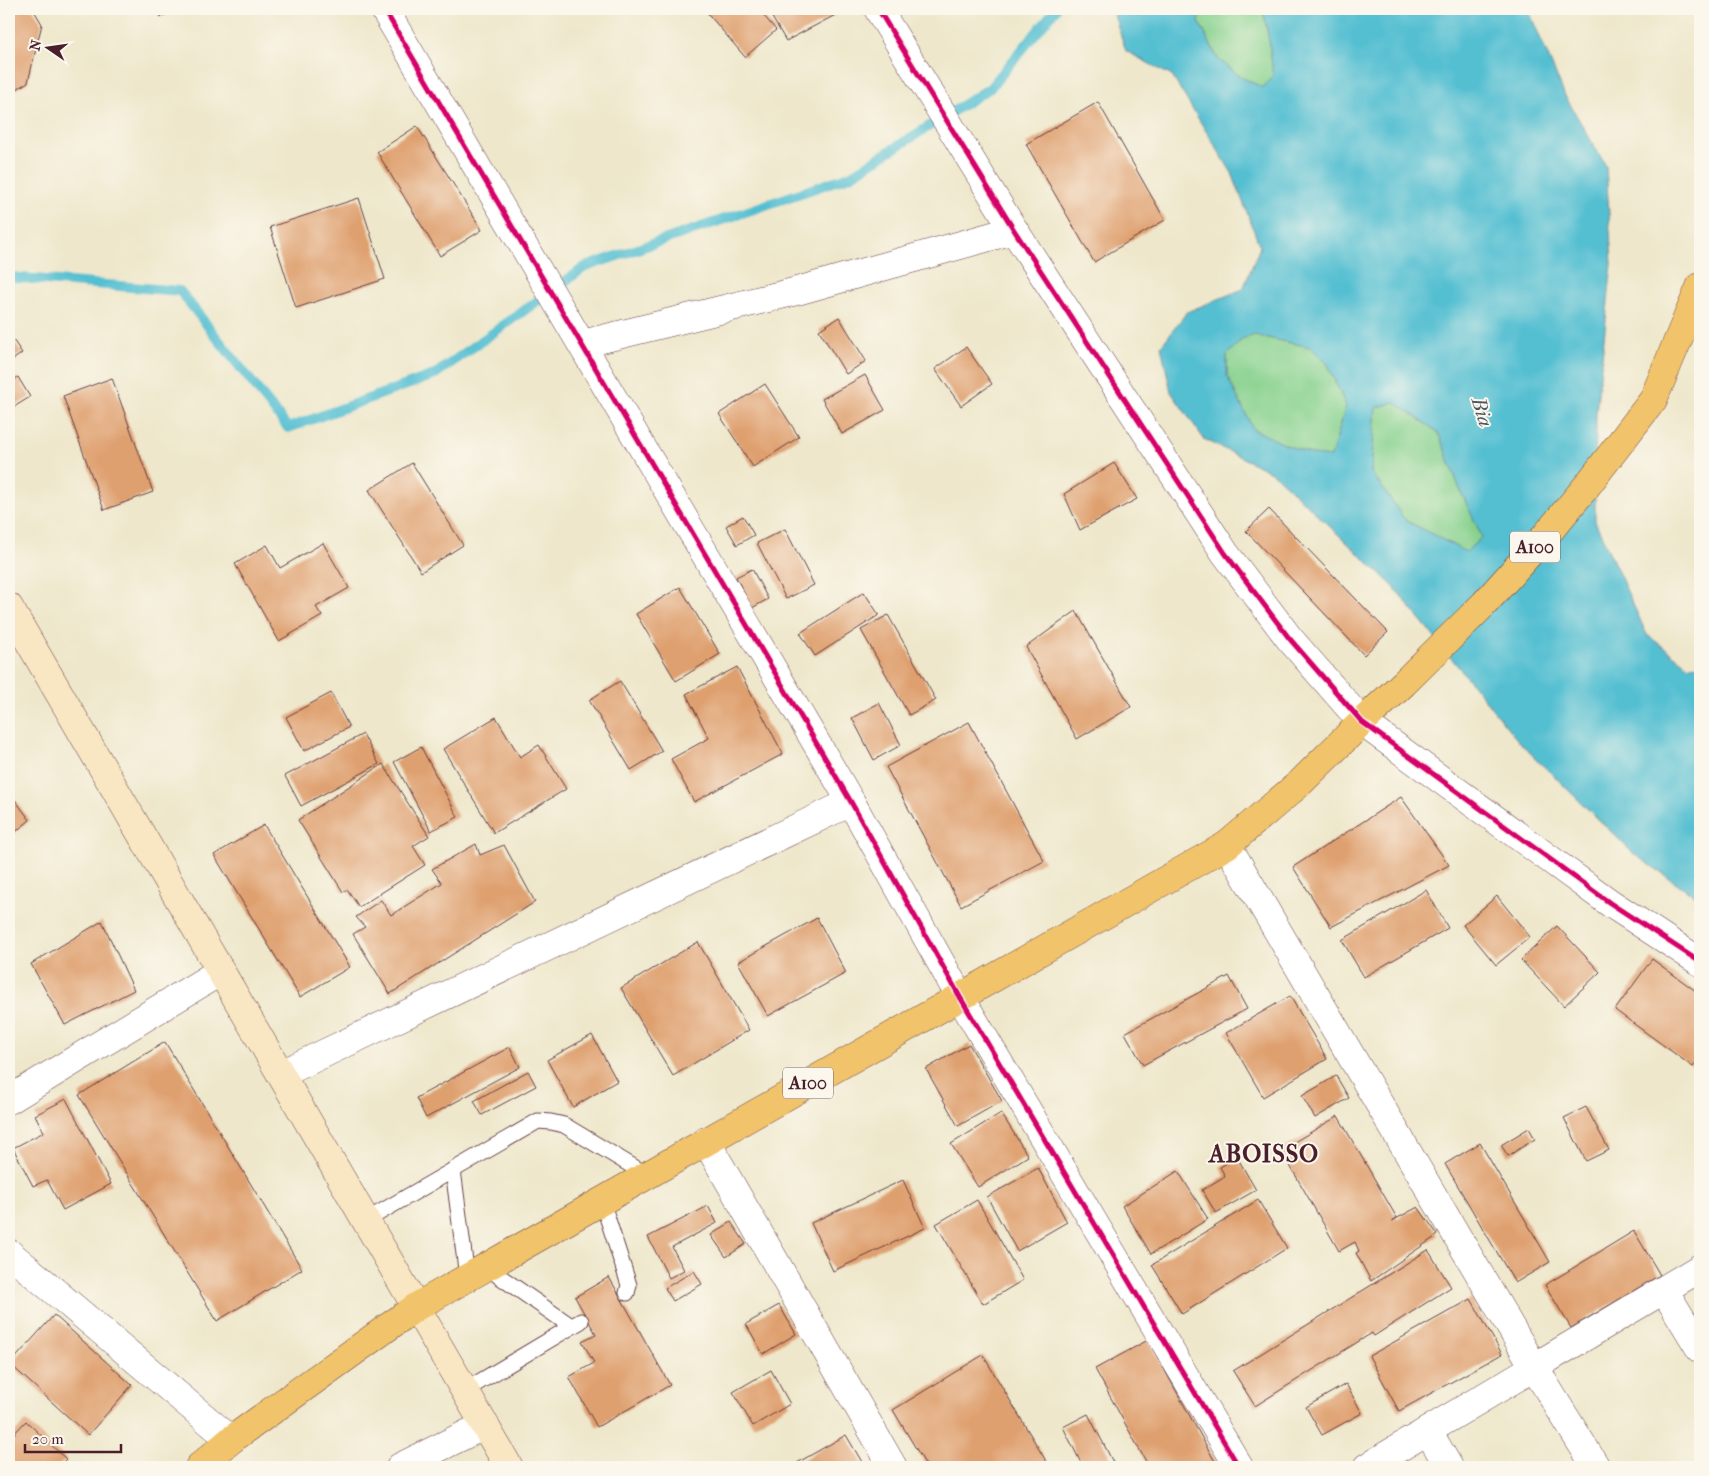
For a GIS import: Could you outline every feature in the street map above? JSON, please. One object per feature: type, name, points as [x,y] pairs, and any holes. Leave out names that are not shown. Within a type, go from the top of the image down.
[{"type":"highway","name":"A100","points":[[199,1467],[231,1440],[416,1307],[1227,845],[1300,783],[1404,683],[1484,604],[1546,535],[1586,487],[1653,400],[1700,287]]},
{"type":"main road","points":[[11,618],[221,971],[509,1467]]},
{"type":"street","points":[[384,9],[851,802],[960,997],[1239,1467]]},
{"type":"street","points":[[878,9],[1014,230],[1225,553],[1289,638],[1362,722],[1610,903],[1700,962]]},
{"type":"street","points":[[582,344],[797,291],[1014,230]]},
{"type":"street","points":[[281,1074],[851,802]]},
{"type":"street","points":[[1227,845],[1534,1367],[1596,1467]]},
{"type":"street","points":[[9,1100],[221,971]]},
{"type":"street","points":[[706,1141],[893,1467]]},
{"type":"street","points":[[9,1253],[231,1440]]},
{"type":"street","points":[[1367,1467],[1700,1268]]},
{"type":"street","points":[[1664,1290],[1700,1349]]},
{"type":"street","points":[[400,1467],[485,1425]]},
{"type":"street","points":[[1428,1431],[1449,1467]]},
{"type":"lane","points":[[366,1221],[538,1121],[564,1125],[647,1176]]},
{"type":"lane","points":[[453,1170],[476,1272],[576,1324],[464,1391]]},
{"type":"lane","points":[[602,1201],[628,1285],[627,1293]]},
{"type":"green space","points":[[1200,9],[1258,9],[1264,14],[1273,76],[1263,88],[1241,77],[1218,59],[1199,22]]},
{"type":"green space","points":[[1254,335],[1310,347],[1327,363],[1346,406],[1331,457],[1313,455],[1286,445],[1253,429],[1227,376],[1227,355],[1242,339]]},
{"type":"green space","points":[[1394,402],[1438,432],[1461,492],[1482,537],[1466,552],[1405,520],[1371,472],[1376,408]]},
{"type":"water","name":"Bia","points":[[1112,9],[1200,9],[1199,22],[1218,59],[1241,77],[1263,88],[1273,75],[1264,14],[1258,9],[1528,9],[1565,96],[1606,166],[1612,264],[1596,413],[1595,521],[1647,635],[1689,666],[1700,665],[1700,899],[1634,854],[1520,743],[1393,586],[1273,473],[1204,439],[1171,392],[1161,346],[1187,312],[1243,289],[1260,247],[1232,173],[1172,76],[1126,51]],"holes":[[[1254,335],[1310,347],[1327,363],[1346,406],[1331,457],[1313,455],[1286,445],[1253,429],[1227,376],[1227,355],[1242,339]],[[1394,402],[1438,432],[1461,492],[1482,537],[1466,552],[1405,520],[1371,472],[1376,408]]]},
{"type":"building","points":[[9,9],[33,9],[42,24],[28,82],[9,94]]},
{"type":"building","points":[[157,9],[177,9],[161,17]]},
{"type":"building","points":[[704,9],[758,9],[776,30],[745,57]]},
{"type":"building","points":[[767,9],[839,9],[841,12],[786,41]]},
{"type":"building","points":[[1098,102],[1165,220],[1094,262],[1026,144]]},
{"type":"building","points":[[417,126],[482,230],[440,256],[377,152]]},
{"type":"building","points":[[359,198],[385,279],[296,308],[270,227]]},
{"type":"building","points":[[839,317],[866,361],[846,374],[819,330]]},
{"type":"building","points":[[9,334],[22,353],[9,363]]},
{"type":"building","points":[[966,347],[992,384],[961,406],[935,369]]},
{"type":"building","points":[[865,375],[885,410],[842,434],[822,399]]},
{"type":"building","points":[[18,377],[30,397],[9,410],[9,383]]},
{"type":"building","points":[[112,378],[153,492],[104,510],[63,396]]},
{"type":"building","points":[[765,384],[799,437],[753,467],[719,414]]},
{"type":"building","points":[[412,463],[463,545],[421,572],[369,490]]},
{"type":"building","points":[[1114,463],[1137,499],[1080,530],[1064,494]]},
{"type":"building","points":[[1269,509],[1388,632],[1364,655],[1246,531]]},
{"type":"building","points":[[743,516],[754,535],[737,545],[726,526]]},
{"type":"building","points":[[785,529],[814,585],[786,599],[757,543]]},
{"type":"building","points":[[323,543],[349,588],[316,607],[322,616],[279,641],[235,564],[267,545],[280,568]]},
{"type":"building","points":[[752,569],[768,599],[752,608],[736,577]]},
{"type":"building","points":[[680,587],[720,654],[676,681],[636,614]]},
{"type":"building","points":[[864,592],[879,615],[815,656],[800,633]]},
{"type":"building","points":[[1076,611],[1131,707],[1077,739],[1026,647]]},
{"type":"building","points":[[888,615],[936,700],[909,715],[861,630]]},
{"type":"building","points":[[737,667],[783,754],[694,802],[671,759],[709,738],[686,694]]},
{"type":"building","points":[[620,681],[662,751],[631,770],[589,700]]},
{"type":"building","points":[[331,693],[349,727],[304,751],[286,717]]},
{"type":"building","points":[[879,703],[901,745],[874,760],[852,718]]},
{"type":"building","points":[[496,717],[520,757],[539,745],[566,789],[494,833],[443,749]]},
{"type":"building","points":[[969,722],[1044,861],[961,906],[886,767]]},
{"type":"building","points":[[363,734],[379,764],[301,806],[285,776]]},
{"type":"building","points":[[421,747],[458,817],[431,831],[394,762]]},
{"type":"building","points":[[383,764],[429,836],[413,846],[425,865],[359,907],[347,889],[343,892],[298,820]]},
{"type":"building","points":[[9,792],[30,820],[9,837]]},
{"type":"building","points":[[1401,797],[1449,865],[1331,927],[1293,867]]},
{"type":"building","points":[[264,825],[350,967],[300,997],[214,855]]},
{"type":"building","points":[[476,844],[480,855],[504,845],[535,902],[390,994],[353,934],[365,927],[356,917],[381,900],[391,915],[442,883],[432,869]]},
{"type":"building","points":[[1426,890],[1448,928],[1364,977],[1342,940]]},
{"type":"building","points":[[1497,896],[1530,937],[1496,965],[1463,925]]},
{"type":"building","points":[[817,918],[846,973],[768,1016],[738,962]]},
{"type":"building","points":[[102,921],[134,990],[65,1025],[31,964]]},
{"type":"building","points":[[1557,926],[1600,972],[1564,1006],[1521,960]]},
{"type":"building","points":[[698,942],[749,1030],[673,1076],[621,988]]},
{"type":"building","points":[[1652,959],[1700,994],[1700,1057],[1693,1067],[1615,1010]]},
{"type":"building","points":[[1229,976],[1247,1009],[1143,1065],[1125,1033]]},
{"type":"building","points":[[1290,996],[1327,1059],[1263,1097],[1226,1033]]},
{"type":"building","points":[[592,1035],[617,1081],[573,1107],[547,1060]]},
{"type":"building","points":[[165,1042],[302,1269],[217,1321],[79,1095]]},
{"type":"building","points":[[969,1044],[1002,1101],[958,1126],[926,1069]]},
{"type":"building","points":[[510,1047],[520,1067],[426,1118],[416,1098]]},
{"type":"building","points":[[528,1071],[536,1086],[482,1115],[474,1101]]},
{"type":"building","points":[[1336,1076],[1349,1098],[1315,1118],[1302,1096]]},
{"type":"building","points":[[66,1099],[111,1184],[63,1210],[47,1180],[33,1186],[13,1148],[44,1132],[35,1115]]},
{"type":"building","points":[[1586,1107],[1609,1150],[1586,1161],[1564,1118]]},
{"type":"building","points":[[1001,1113],[1028,1156],[978,1187],[951,1144]]},
{"type":"building","points":[[1338,1116],[1397,1218],[1392,1221],[1418,1207],[1438,1235],[1371,1281],[1356,1253],[1359,1251],[1355,1242],[1339,1251],[1281,1150]]},
{"type":"building","points":[[1529,1128],[1535,1139],[1508,1156],[1501,1145]]},
{"type":"building","points":[[1480,1143],[1550,1262],[1515,1283],[1445,1164]]},
{"type":"building","points":[[1237,1157],[1256,1190],[1216,1213],[1202,1190],[1225,1176],[1220,1167]]},
{"type":"building","points":[[1038,1168],[1067,1222],[1017,1251],[987,1197]]},
{"type":"building","points":[[1178,1171],[1208,1219],[1151,1254],[1122,1206]]},
{"type":"building","points":[[903,1180],[925,1228],[833,1271],[811,1223]]},
{"type":"building","points":[[977,1200],[1023,1280],[983,1304],[936,1224]]},
{"type":"building","points":[[1258,1200],[1287,1248],[1182,1314],[1152,1265]]},
{"type":"building","points":[[708,1206],[717,1223],[672,1247],[684,1270],[669,1278],[648,1237]]},
{"type":"building","points":[[731,1222],[746,1244],[726,1257],[711,1235]]},
{"type":"building","points":[[1634,1231],[1660,1275],[1571,1328],[1545,1285]]},
{"type":"building","points":[[1428,1250],[1451,1287],[1374,1336],[1372,1333],[1255,1406],[1233,1371]]},
{"type":"building","points":[[694,1271],[702,1284],[673,1301],[665,1288]]},
{"type":"building","points":[[609,1277],[670,1385],[597,1427],[569,1377],[594,1363],[582,1341],[596,1334],[575,1297]]},
{"type":"building","points":[[1471,1299],[1502,1354],[1399,1411],[1369,1356]]},
{"type":"building","points":[[779,1305],[796,1334],[763,1354],[746,1324]]},
{"type":"building","points":[[54,1315],[132,1385],[88,1435],[10,1364]]},
{"type":"building","points":[[1148,1340],[1218,1467],[1149,1467],[1095,1369]]},
{"type":"building","points":[[983,1355],[1049,1466],[927,1467],[893,1410]]},
{"type":"building","points":[[771,1370],[790,1404],[753,1426],[733,1392]]},
{"type":"building","points":[[1346,1384],[1362,1413],[1322,1435],[1306,1407]]},
{"type":"building","points":[[1088,1414],[1114,1464],[1107,1467],[1083,1467],[1063,1427]]},
{"type":"building","points":[[26,1421],[66,1459],[58,1467],[14,1467],[9,1462],[9,1439]]},
{"type":"building","points":[[846,1435],[865,1467],[790,1467]]},
{"type":"waterway","points":[[9,277],[180,291],[288,428],[434,375],[585,267],[850,176],[990,88],[1056,9]]},
{"type":"cycle path","points":[[384,9],[851,802],[960,997],[1239,1467]]},
{"type":"cycle path","points":[[878,9],[1014,230],[1225,553],[1289,638],[1362,722],[1610,903],[1700,962]]},
{"type":"district","name":"ABOISSO","points":[[1264,1154]]}]
